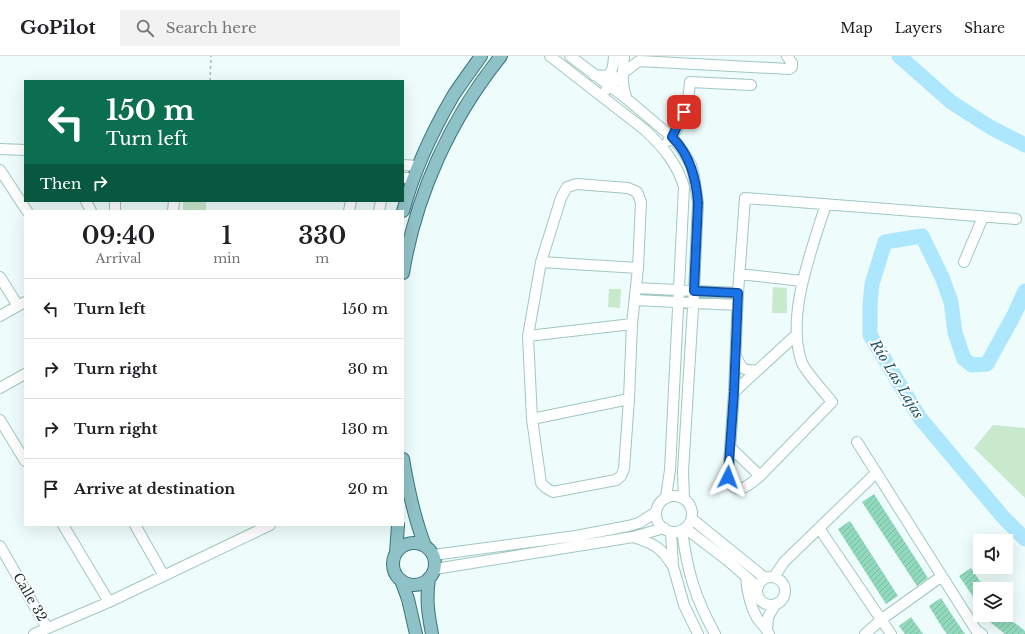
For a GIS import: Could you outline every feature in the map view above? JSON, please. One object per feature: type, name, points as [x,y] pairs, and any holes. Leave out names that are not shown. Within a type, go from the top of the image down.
[{"type":"main road","points":[[403,210],[408,178],[418,166],[454,96],[481,56]]},
{"type":"main road","points":[[404,268],[419,209],[431,174],[448,137],[464,109],[481,82],[501,56]]},
{"type":"main road","points":[[404,465],[416,522],[425,546],[433,555],[435,560],[427,594],[427,609],[432,634]]},
{"type":"main road","points":[[398,526],[394,570],[401,580],[408,599],[416,634]]},
{"type":"main road","points":[[396,553],[405,545],[412,543],[418,543],[425,546]]},
{"type":"main road","points":[[401,580],[412,584],[418,584],[432,574]]},
{"type":"street","points":[[550,56],[645,130],[662,146],[680,174],[684,187],[670,470],[666,498]]},
{"type":"street","points":[[570,56],[627,99],[672,137],[684,152],[691,165],[697,190],[698,203],[694,303],[683,472],[684,498]]},
{"type":"street","points":[[594,75],[601,76],[611,73],[613,69],[614,56]]},
{"type":"street","points":[[624,56],[624,90],[627,99]]},
{"type":"street","points":[[602,97],[609,86],[623,72],[639,61],[789,69],[792,67],[792,63],[787,56]]},
{"type":"street","points":[[662,146],[672,137],[684,112],[690,92],[690,82],[752,85]]},
{"type":"street","points":[[0,149],[24,150]]},
{"type":"street","points":[[404,165],[418,166]]},
{"type":"street","points":[[0,170],[26,210]]},
{"type":"street","points":[[577,184],[628,188],[637,192],[642,202],[638,268],[632,324],[624,469],[621,476],[616,480],[553,492],[541,483],[532,419],[528,336],[540,262],[561,198],[567,187],[577,184]]},
{"type":"street","points":[[826,204],[802,281],[796,334],[803,364],[832,402],[760,476],[747,487],[741,489],[735,488],[730,484],[728,477],[744,198],[826,204],[1016,220]]},
{"type":"street","points":[[964,262],[983,217]]},
{"type":"street","points":[[540,262],[638,268]]},
{"type":"street","points":[[739,274],[802,281]]},
{"type":"street","points":[[0,277],[22,304],[0,316]]},
{"type":"street","points":[[636,288],[738,293]]},
{"type":"street","points":[[635,300],[737,305]]},
{"type":"street","points":[[528,336],[632,324]]},
{"type":"street","points":[[734,392],[796,334]]},
{"type":"street","points":[[735,355],[744,369],[748,371],[758,370]]},
{"type":"street","points":[[0,388],[24,375]]},
{"type":"street","points":[[532,419],[629,399]]},
{"type":"street","points":[[0,420],[24,460]]},
{"type":"street","points":[[856,442],[976,630],[982,634]]},
{"type":"street","points":[[730,447],[760,476]]},
{"type":"street","points":[[752,608],[759,584],[770,578],[784,562],[876,473]]},
{"type":"street","points":[[698,634],[684,605],[673,566],[667,530],[659,524],[656,512],[657,506],[666,498],[678,496],[684,498],[691,507],[692,519],[758,591],[762,602],[775,605]]},
{"type":"street","points":[[433,555],[576,536],[628,526],[639,523],[656,512]]},
{"type":"street","points":[[692,519],[684,529],[685,551],[693,587],[708,622],[715,634]]},
{"type":"street","points":[[64,526],[109,602]]},
{"type":"street","points":[[136,526],[164,576]]},
{"type":"street","points":[[34,634],[109,602],[268,526]]},
{"type":"street","points":[[820,528],[891,634]]},
{"type":"street","points":[[432,574],[448,567],[633,537],[667,530],[684,529],[706,544]]},
{"type":"street","points":[[633,537],[658,546],[673,566]]},
{"type":"street","points":[[685,551],[688,546],[700,542],[721,550],[770,578],[782,581],[786,592],[782,600],[775,605],[768,617],[768,633]]},
{"type":"street","name":"Calle 32","points":[[0,546],[47,628]]},
{"type":"street","points":[[865,634],[882,619],[942,576]]},
{"type":"street","points":[[746,577],[752,608],[768,633]]},
{"type":"path","points":[[210,80],[211,56]]},
{"type":"green space","points":[[183,202],[206,202],[206,210],[183,210]]},
{"type":"green space","points":[[773,287],[787,288],[787,313],[772,313]]},
{"type":"green space","points":[[609,289],[621,289],[620,308],[608,307]]},
{"type":"green space","points":[[993,425],[1025,428],[1025,498],[974,448]]},
{"type":"building","points":[[874,494],[928,578],[917,586],[862,502]]},
{"type":"building","points":[[850,521],[898,596],[886,604],[838,529]]},
{"type":"building","points":[[971,568],[973,574],[975,574],[981,582],[973,582],[973,597],[959,576]]},
{"type":"building","points":[[941,598],[965,634],[947,634],[943,629],[929,606]]},
{"type":"building","points":[[911,617],[923,634],[905,634],[899,626]]},
{"type":"building","points":[[1013,621],[1025,631],[1025,634],[1005,634],[990,622]]},
{"type":"waterway","name":"Río Las Lajas","points":[[899,56],[951,102],[990,127],[1025,145]]},
{"type":"waterway","name":"Río Las Lajas","points":[[1025,291],[1014,315],[987,364],[972,365],[964,359],[955,333],[951,302],[942,277],[922,236],[885,242],[872,284],[870,305],[870,335],[920,418],[1003,517],[1025,539]]},
{"type":"route","points":[[684,112],[672,137],[684,152],[691,165],[697,190],[698,203],[694,291],[738,293],[734,392],[728,477]]}]
